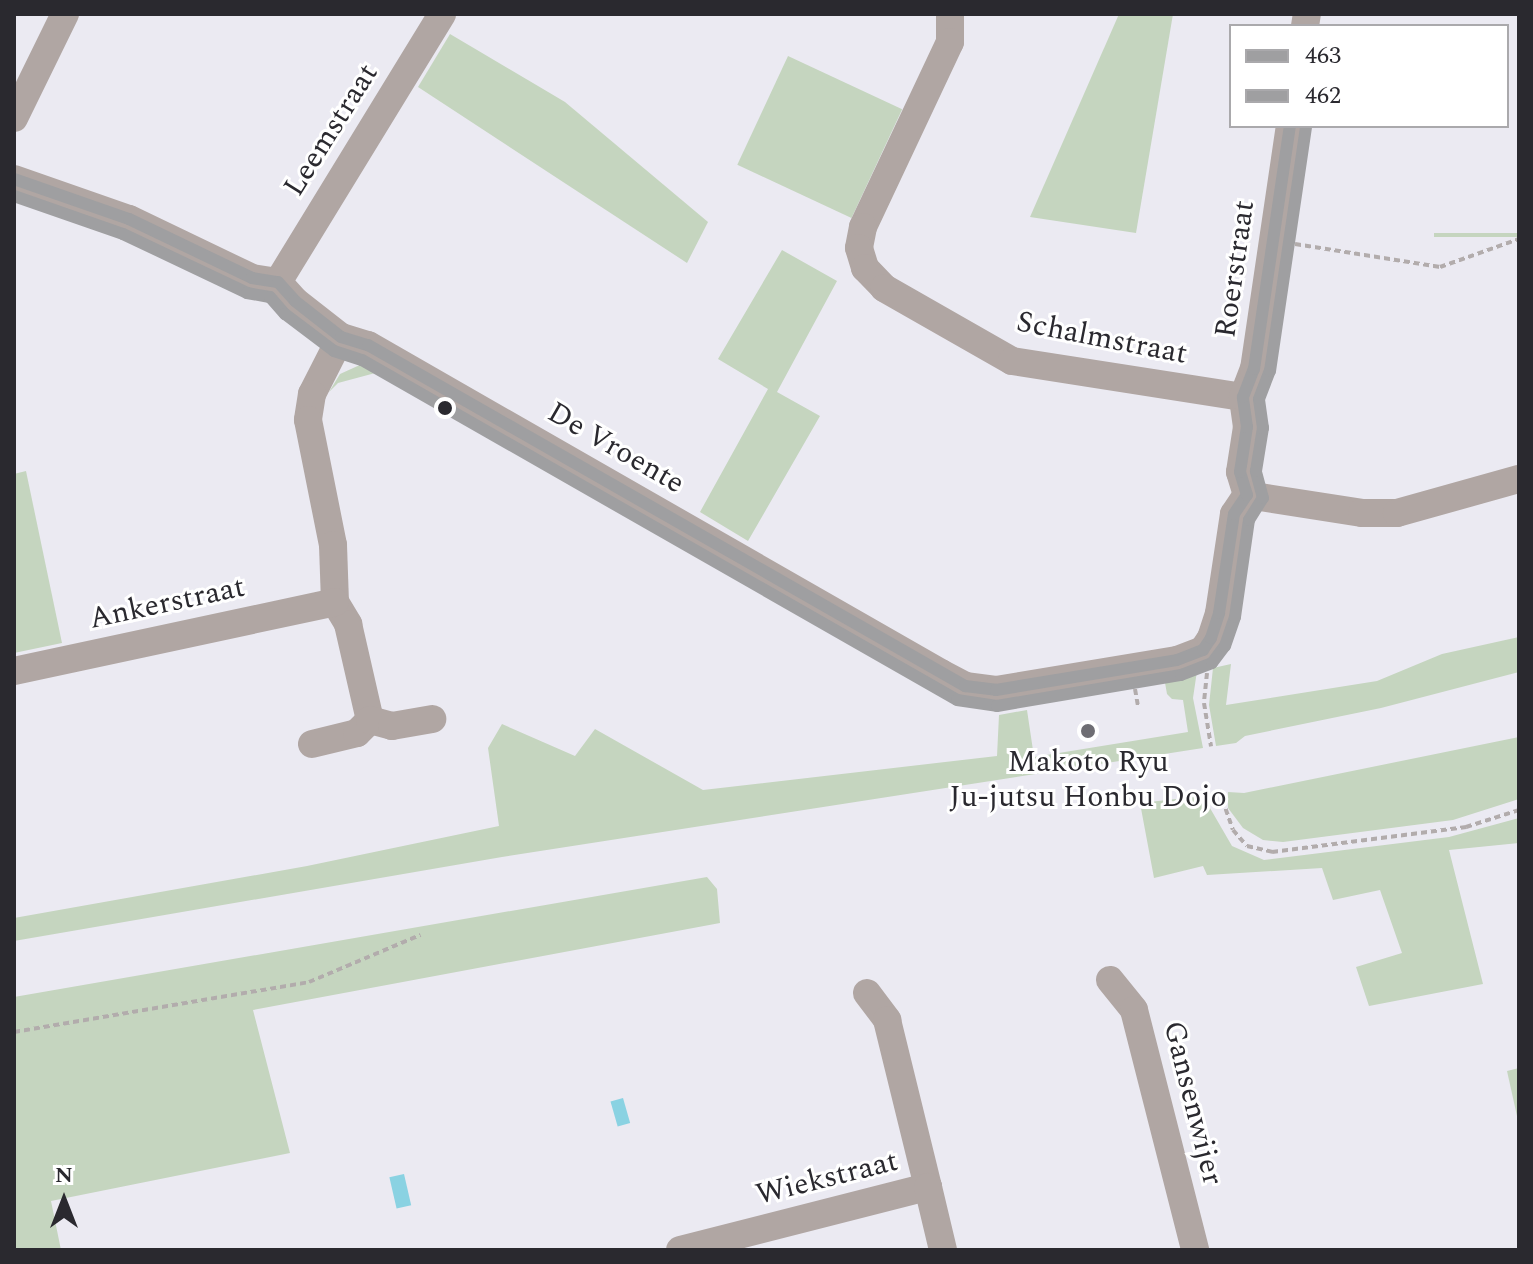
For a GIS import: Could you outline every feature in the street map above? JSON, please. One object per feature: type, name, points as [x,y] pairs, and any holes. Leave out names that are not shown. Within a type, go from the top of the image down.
[{"type":"street","points":[[14,118],[65,14]]},
{"type":"street","name":"Leemstraat","points":[[278,282],[442,14]]},
{"type":"street","name":"Schalmstraat","points":[[950,14],[950,42],[863,227],[859,248],[865,268],[884,288],[1012,361],[1243,397]]},
{"type":"street","name":"Roerstraat","points":[[1247,495],[1240,472],[1247,427],[1243,397],[1254,369],[1290,128]]},
{"type":"street","points":[[14,179],[129,219],[252,278],[278,282]]},
{"type":"street","name":"De Vroente","points":[[278,282],[295,301],[341,337],[368,345],[965,686],[996,690],[1177,660],[1203,650]]},
{"type":"street","points":[[341,337],[312,394],[308,420],[333,545],[335,602],[348,624],[370,720]]},
{"type":"street","points":[[1203,650],[1217,626],[1234,514],[1247,495],[1362,513],[1397,513],[1519,479]]},
{"type":"street","name":"Ankerstraat","points":[[14,671],[335,602]]},
{"type":"street","points":[[370,720],[392,726],[432,719]]},
{"type":"street","points":[[312,744],[357,733],[370,720]]},
{"type":"street","name":"Gansenwijer","points":[[1110,980],[1134,1010],[1195,1250]]},
{"type":"street","points":[[867,993],[887,1020],[928,1187]]},
{"type":"street","name":"Wiekstraat","points":[[680,1250],[928,1187],[943,1250]]},
{"type":"path","points":[[1285,242],[1440,267],[1519,239]]},
{"type":"path","points":[[1203,650],[1208,670],[1204,703],[1211,746]]},
{"type":"path","points":[[1135,689],[1138,706]]},
{"type":"path","points":[[1219,790],[1233,830],[1247,846],[1272,852],[1466,827],[1519,810]]},
{"type":"path","points":[[14,1032],[309,982],[420,935]]},
{"type":"green space","points":[[1119,14],[1173,14],[1136,233],[1030,217]]},
{"type":"green space","points":[[450,34],[565,102],[708,222],[687,263],[418,87]]},
{"type":"green space","points":[[788,56],[902,109],[851,218],[737,165]]},
{"type":"green space","points":[[1434,233],[1519,233],[1519,237],[1434,237]]},
{"type":"green space","points":[[782,250],[837,281],[777,392],[820,416],[748,541],[700,512],[768,389],[718,359]]},
{"type":"green space","points":[[362,364],[378,367],[410,385],[408,389],[379,372],[338,383],[329,392],[340,374]]},
{"type":"green space","points":[[26,471],[62,643],[14,653],[14,474]]},
{"type":"green space","points":[[1519,637],[1519,672],[1381,708],[1245,736],[1236,743],[1216,746],[1209,705],[1213,668],[1231,664],[1226,705],[1377,681],[1442,654]]},
{"type":"green space","points":[[1197,671],[1193,698],[1203,748],[502,857],[14,941],[14,918],[307,866],[499,826],[488,748],[502,724],[575,756],[595,729],[703,790],[997,756],[999,715],[1027,710],[1034,757],[1188,732],[1183,700],[1172,699],[1167,694],[1164,677]]},
{"type":"green space","points":[[1519,737],[1519,799],[1453,820],[1283,842],[1263,840],[1243,828],[1228,808],[1228,792],[1244,793]]},
{"type":"green space","points":[[1203,796],[1232,846],[1264,860],[1449,837],[1519,818],[1519,843],[1449,850],[1483,984],[1369,1006],[1356,967],[1402,953],[1380,890],[1333,900],[1322,868],[1207,875],[1203,866],[1154,878],[1140,803]]},
{"type":"green space","points":[[707,877],[717,889],[720,923],[253,1010],[290,1153],[51,1201],[61,1250],[14,1250],[14,997]]},
{"type":"green space","points":[[1519,1068],[1519,1116],[1517,1116],[1507,1071]]},
{"type":"water","points":[[623,1098],[630,1123],[618,1127],[611,1102]]},
{"type":"water","points":[[404,1174],[411,1205],[397,1209],[389,1177]]},
{"type":"transit line","name":"463","points":[[14,179],[129,219],[252,278],[278,282],[295,301],[341,337],[368,345],[965,686],[996,690],[1177,660],[1203,650],[1211,638],[1219,613],[1234,514],[1247,495],[1240,472],[1247,427],[1243,397],[1254,369],[1290,128]]},
{"type":"transit line","name":"462","points":[[14,196],[123,234],[247,293],[270,297],[285,314],[334,351],[362,360],[957,700],[997,706],[1181,675],[1212,663],[1225,646],[1235,617],[1249,520],[1263,498],[1256,471],[1263,428],[1259,399],[1270,371],[1306,128]]},
{"type":"place","name":"Makoto Ryu Ju-jutsu Honbu Dojo","points":[[1088,731]]}]
